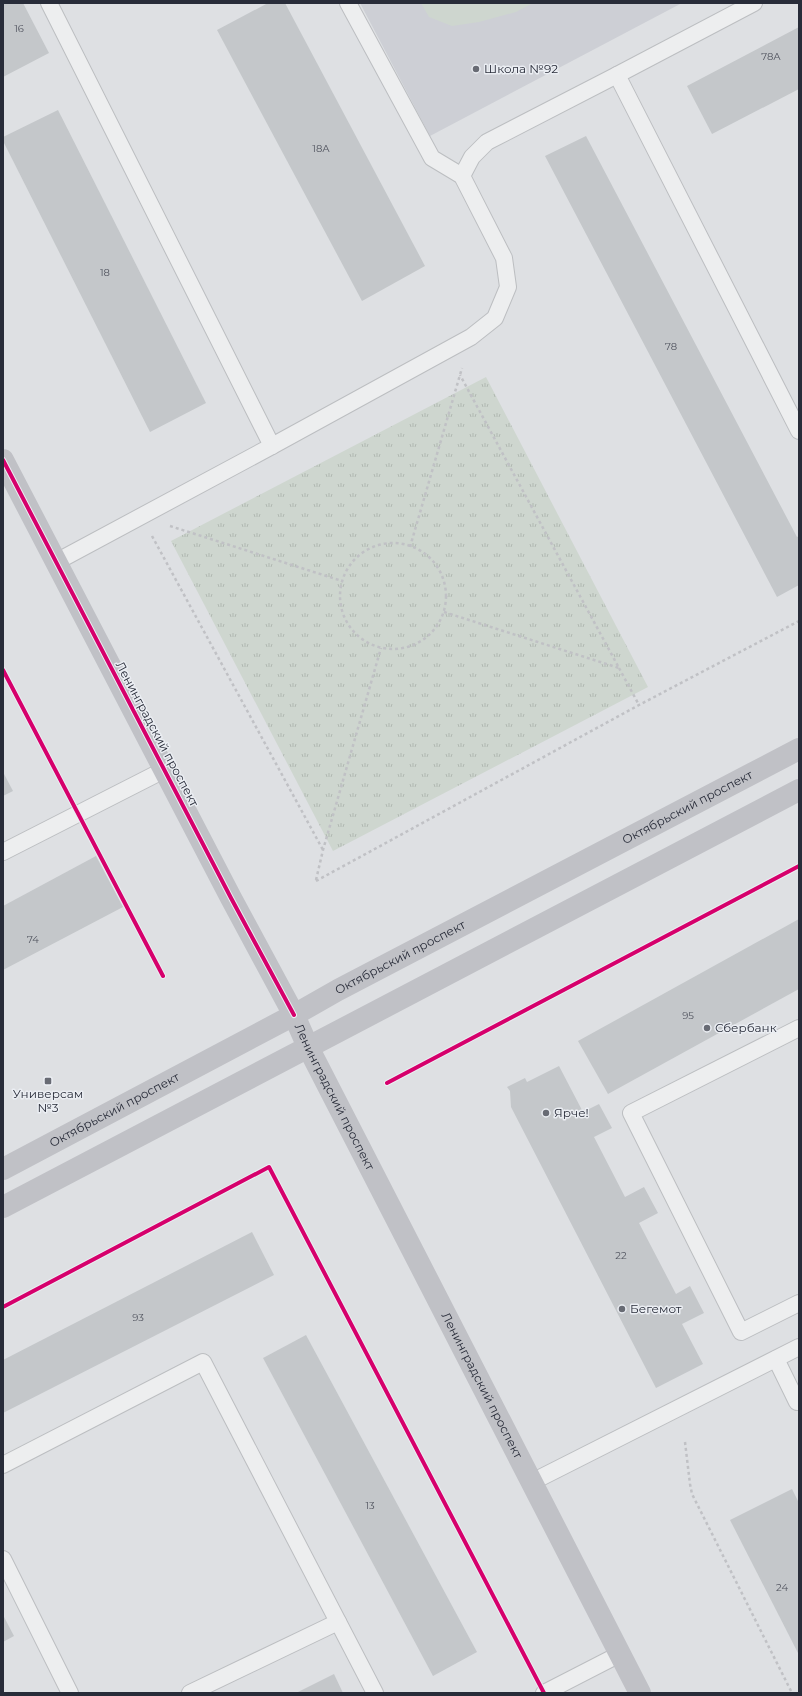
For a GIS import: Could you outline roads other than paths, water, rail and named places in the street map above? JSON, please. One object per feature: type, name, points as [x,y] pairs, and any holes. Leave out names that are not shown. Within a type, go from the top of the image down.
[{"type":"main road","name":"Ленинградский проспект","points":[[3,460],[246,927],[294,1016],[308,1047],[640,1693]]},
{"type":"main road","name":"Октябрьский проспект","points":[[3,1169],[294,1016],[338,990],[799,749]]},
{"type":"main road","points":[[3,1207],[799,790]]},
{"type":"lane","points":[[49,3],[272,446]]},
{"type":"lane","points":[[56,562],[142,517],[470,337],[495,318],[508,287],[504,258],[462,176],[432,158],[348,3]]},
{"type":"lane","points":[[462,176],[472,157],[487,142],[617,75],[731,8],[754,3]]},
{"type":"lane","points":[[617,75],[799,431]]},
{"type":"lane","points":[[3,852],[164,770]]},
{"type":"lane","points":[[799,1028],[631,1113],[741,1332],[799,1303]]},
{"type":"lane","points":[[532,1482],[799,1347]]},
{"type":"lane","points":[[776,1359],[798,1403]]},
{"type":"lane","points":[[3,1465],[203,1362],[375,1693]]},
{"type":"lane","points":[[3,1559],[70,1693]]},
{"type":"lane","points":[[190,1693],[338,1622]]},
{"type":"lane","points":[[544,1693],[620,1654]]},
{"type":"place","name":"Школа №92","points":[[476,69]]},
{"type":"place","name":"Сбербанк","points":[[707,1028]]},
{"type":"place","name":"Универсам №3","points":[[48,1081]]},
{"type":"place","name":"Ярче!","points":[[546,1113]]},
{"type":"place","name":"Бегемот","points":[[622,1309]]}]
